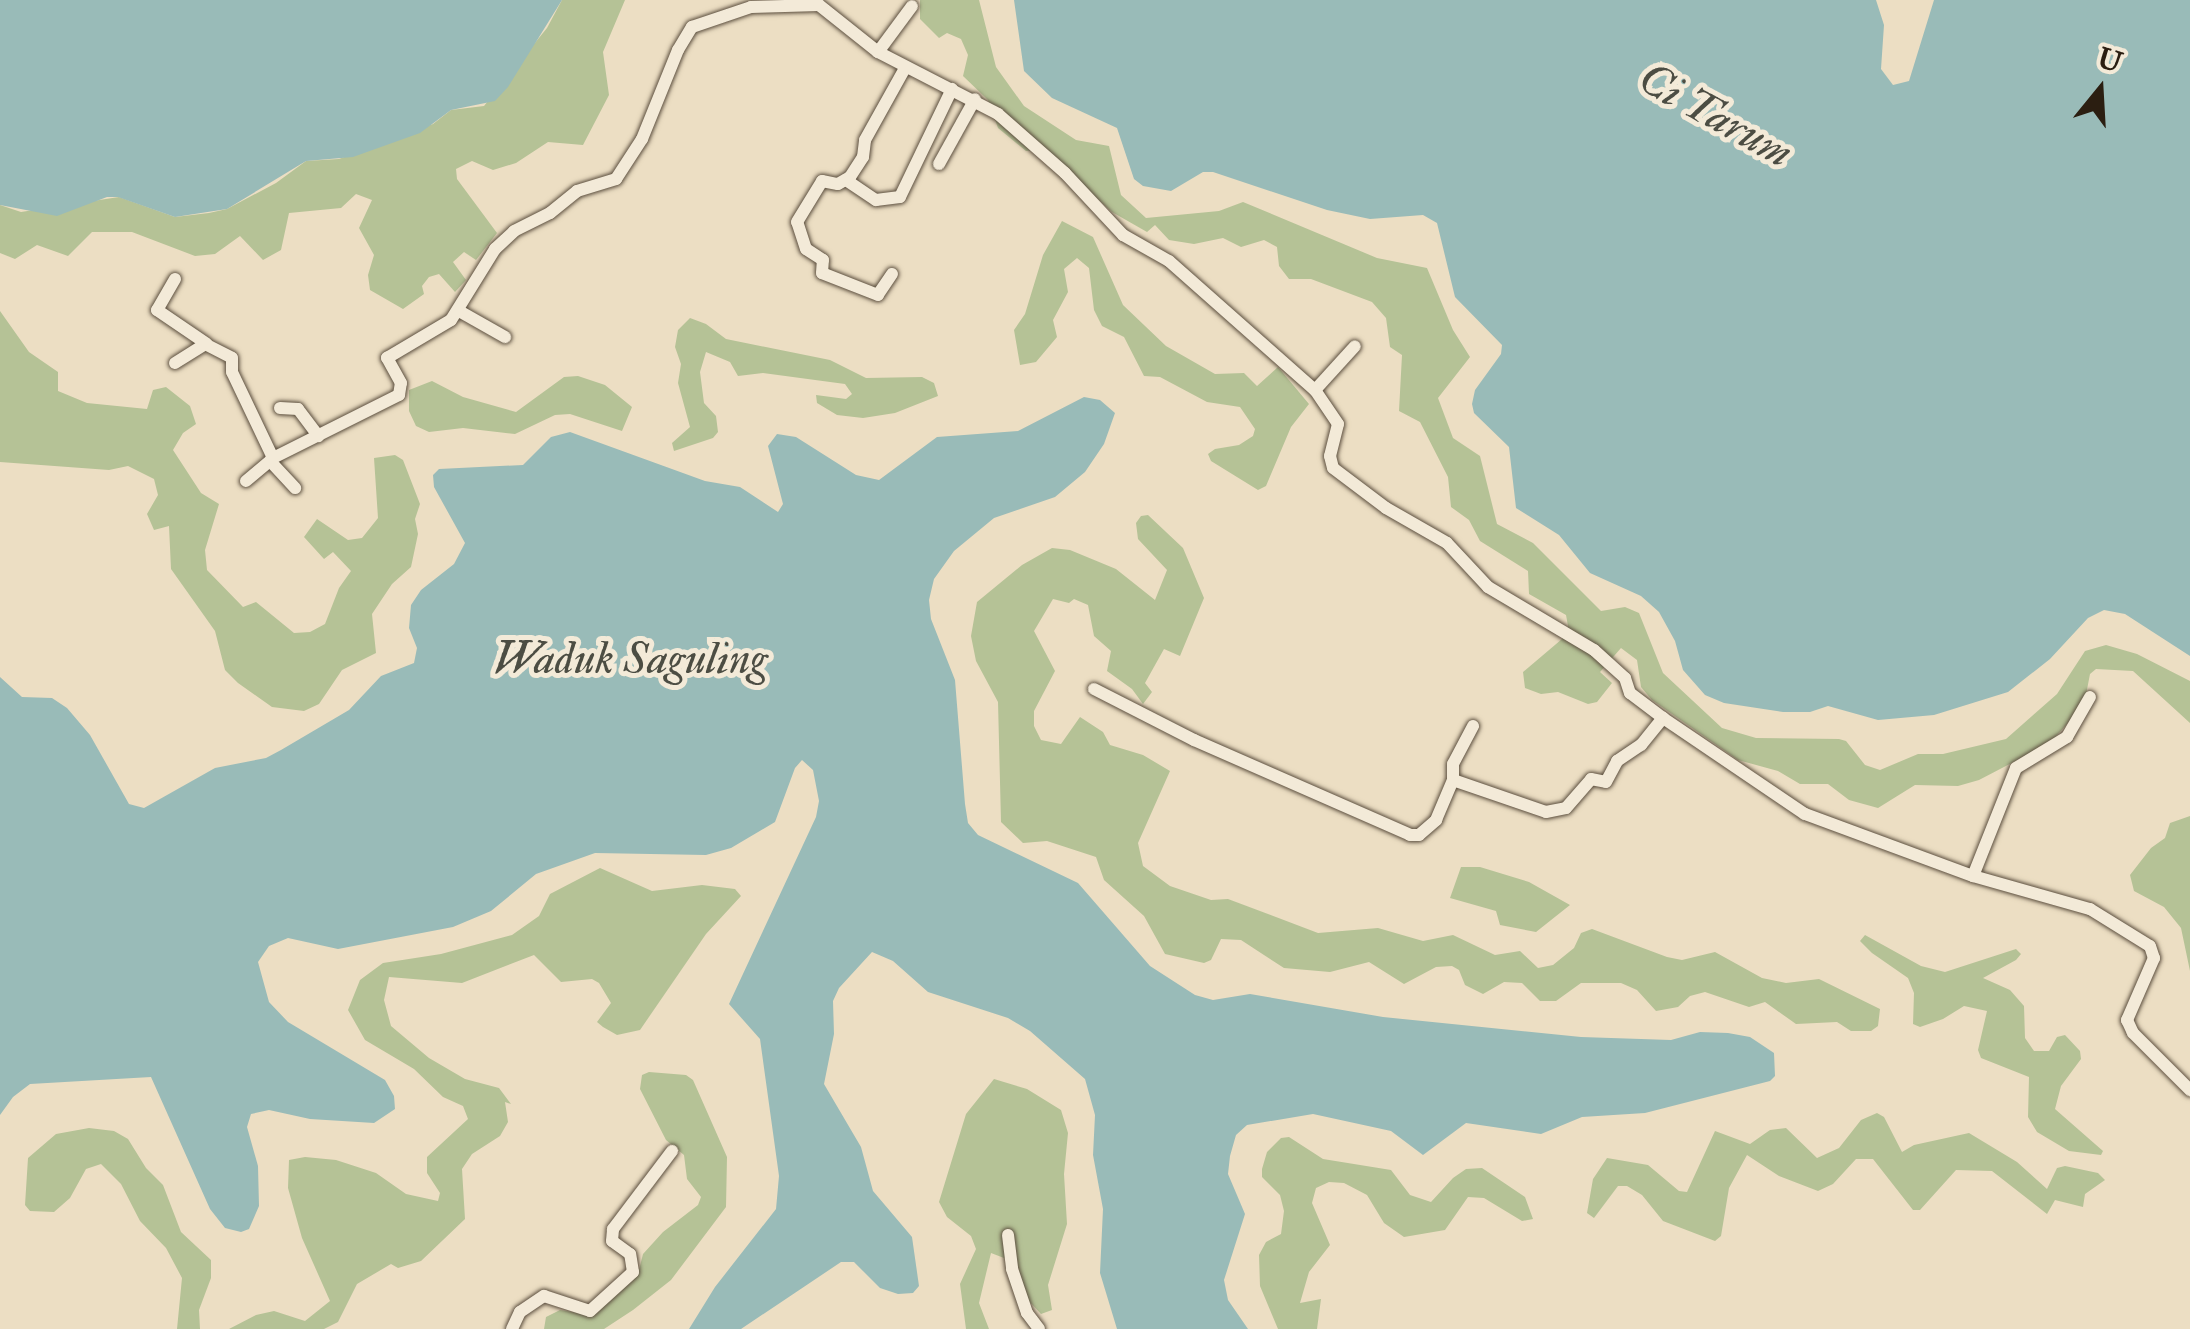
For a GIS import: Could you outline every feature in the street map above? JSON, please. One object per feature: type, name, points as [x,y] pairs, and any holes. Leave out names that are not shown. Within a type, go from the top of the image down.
[{"type":"street","points":[[246,481],[272,460],[398,395],[402,387],[387,358],[444,326],[460,310],[486,260],[514,231],[550,213],[578,192],[616,180],[642,139],[678,50],[692,27],[751,8],[824,3],[878,52],[974,98],[1065,174],[1123,235],[1168,261],[1315,390],[1338,424],[1330,456],[1333,468],[1386,508],[1446,543],[1488,587],[1594,650],[1625,678],[1630,693],[1663,718],[1805,814],[1973,876],[2090,909],[2150,946],[2154,958],[2127,1020],[2133,1033],[2190,1090]]},
{"type":"street","points":[[878,52],[912,6]]},
{"type":"street","points":[[892,274],[878,295],[822,274],[822,259],[802,241],[796,222],[817,187],[825,180],[838,184],[846,180],[864,158],[865,140],[905,68]]},
{"type":"street","points":[[846,180],[876,200],[900,197],[952,89]]},
{"type":"street","points":[[939,164],[974,98]]},
{"type":"street","points":[[174,279],[157,310],[234,360],[232,372],[272,460],[295,488]]},
{"type":"street","points":[[460,310],[505,337]]},
{"type":"street","points":[[175,363],[207,344]]},
{"type":"street","points":[[1315,390],[1354,346]]},
{"type":"street","points":[[280,408],[298,408],[318,436]]},
{"type":"street","points":[[1094,689],[1410,836],[1420,835],[1436,820],[1453,780],[1453,764],[1473,726]]},
{"type":"street","points":[[1973,876],[2016,768],[2067,737],[2090,697]]},
{"type":"street","points":[[1453,780],[1546,812],[1564,810],[1591,779],[1606,782],[1616,761],[1640,744],[1663,718]]},
{"type":"street","points":[[512,1329],[520,1312],[544,1296],[590,1310],[633,1272],[630,1254],[612,1241],[613,1229],[672,1150]]},
{"type":"street","points":[[1008,1235],[1012,1269],[1027,1313],[1039,1329]]},
{"type":"green space","points":[[562,0],[625,0],[603,52],[609,95],[583,145],[548,142],[516,163],[493,170],[472,161],[456,169],[457,179],[497,233],[476,260],[464,252],[453,262],[466,280],[455,292],[439,274],[429,277],[422,286],[424,294],[403,309],[370,290],[368,275],[374,255],[359,228],[372,200],[356,194],[341,208],[289,213],[281,250],[263,260],[240,236],[215,254],[195,256],[132,232],[92,232],[68,256],[37,245],[15,259],[0,253],[0,205],[21,212],[119,197],[175,217],[209,213],[227,209],[276,183],[306,161],[339,159],[433,124],[451,110],[484,106],[547,28]]},
{"type":"green space","points":[[920,0],[979,0],[996,67],[1024,106],[1076,140],[1109,146],[1121,195],[1146,218],[1219,211],[1243,202],[1377,258],[1427,268],[1453,330],[1470,357],[1438,398],[1453,438],[1480,456],[1497,524],[1533,543],[1601,611],[1625,607],[1639,613],[1663,673],[1722,728],[1756,738],[1839,739],[1846,741],[1865,765],[1880,770],[1918,754],[1943,754],[2006,739],[2057,694],[2085,651],[2106,645],[2137,654],[2190,681],[2190,723],[2133,671],[2096,669],[2090,674],[2084,705],[2050,743],[1979,780],[1958,786],[1915,785],[1878,808],[1849,800],[1828,784],[1800,784],[1778,771],[1738,760],[1652,700],[1641,687],[1637,660],[1621,648],[1600,672],[1612,683],[1597,702],[1588,704],[1558,692],[1541,694],[1525,688],[1523,672],[1562,639],[1568,626],[1566,615],[1529,594],[1528,571],[1480,541],[1469,520],[1451,507],[1448,477],[1420,422],[1399,411],[1402,355],[1390,347],[1386,318],[1372,302],[1311,279],[1289,279],[1279,266],[1277,247],[1264,240],[1241,247],[1223,238],[1194,244],[1169,240],[1155,225],[1147,232],[1112,212],[1044,150],[1026,151],[998,128],[988,100],[963,76],[968,55],[961,39],[947,33],[939,38],[920,19]]},
{"type":"green space","points":[[1062,221],[1093,237],[1123,305],[1166,346],[1215,374],[1244,373],[1257,386],[1278,367],[1309,404],[1291,427],[1266,486],[1258,490],[1211,461],[1208,454],[1239,445],[1253,436],[1255,429],[1240,407],[1207,402],[1160,377],[1144,376],[1124,337],[1102,326],[1094,310],[1089,268],[1077,258],[1064,269],[1068,292],[1053,320],[1057,337],[1036,362],[1020,365],[1014,330],[1025,314],[1043,255]]},
{"type":"green space","points":[[0,311],[29,352],[58,372],[58,391],[87,403],[147,409],[153,390],[166,387],[190,406],[196,424],[183,433],[173,450],[201,493],[219,504],[205,550],[207,570],[243,607],[256,602],[294,633],[310,632],[325,624],[339,588],[351,571],[333,552],[324,559],[304,537],[317,519],[348,540],[362,538],[378,518],[374,458],[395,455],[403,460],[420,504],[415,519],[418,534],[411,567],[392,584],[372,614],[376,653],[342,670],[319,704],[304,711],[272,707],[238,683],[225,670],[215,631],[171,569],[169,526],[154,530],[147,514],[158,495],[154,479],[128,466],[109,470],[0,462]]},
{"type":"green space","points":[[690,318],[726,339],[830,360],[866,378],[922,377],[934,383],[938,396],[895,413],[863,418],[837,415],[817,403],[816,395],[846,399],[852,394],[845,384],[763,373],[738,376],[730,362],[706,352],[700,372],[704,403],[716,416],[718,432],[713,438],[674,451],[672,443],[690,427],[678,383],[681,364],[675,347],[678,330]]},
{"type":"green space","points":[[578,376],[605,385],[632,407],[622,431],[570,414],[555,415],[515,434],[463,428],[429,432],[416,426],[409,411],[409,390],[432,381],[463,397],[516,412],[564,377]]},
{"type":"green space","points":[[1148,515],[1183,548],[1204,598],[1180,656],[1164,649],[1145,683],[1152,692],[1143,704],[1132,689],[1107,671],[1111,651],[1094,636],[1088,605],[1074,599],[1069,603],[1053,599],[1034,631],[1055,671],[1034,711],[1034,726],[1041,740],[1061,744],[1080,717],[1103,732],[1110,745],[1143,755],[1170,771],[1138,843],[1143,866],[1170,886],[1211,900],[1228,899],[1318,933],[1378,928],[1423,941],[1453,935],[1495,955],[1520,951],[1538,968],[1553,965],[1574,948],[1581,933],[1592,929],[1682,960],[1715,952],[1762,978],[1786,983],[1819,979],[1880,1009],[1878,1026],[1871,1031],[1851,1031],[1837,1022],[1796,1024],[1765,1002],[1749,1007],[1705,992],[1690,996],[1678,1007],[1656,1011],[1637,990],[1621,983],[1581,983],[1556,1001],[1540,1001],[1522,983],[1504,982],[1483,994],[1465,985],[1459,970],[1452,966],[1436,967],[1404,984],[1369,962],[1330,972],[1284,968],[1241,940],[1221,939],[1211,960],[1204,963],[1165,954],[1144,916],[1104,880],[1096,857],[1047,841],[1023,843],[1001,822],[998,702],[976,661],[971,636],[977,602],[1022,565],[1052,548],[1070,550],[1116,569],[1155,600],[1167,570],[1138,539],[1136,523],[1141,516]]},
{"type":"green space","points":[[2190,816],[2190,971],[2181,928],[2164,907],[2134,891],[2130,875],[2151,848],[2165,838],[2170,823]]},
{"type":"green space","points":[[1461,867],[1480,867],[1529,882],[1570,905],[1536,932],[1500,925],[1496,911],[1450,898]]},
{"type":"green space","points":[[600,868],[652,891],[702,885],[735,889],[741,896],[706,934],[640,1030],[617,1035],[603,1027],[597,1022],[611,1003],[599,983],[592,979],[561,982],[534,955],[462,983],[389,977],[384,1000],[391,1026],[429,1058],[465,1079],[499,1088],[511,1104],[505,1102],[508,1122],[500,1136],[472,1154],[462,1169],[465,1219],[421,1261],[398,1268],[391,1264],[357,1284],[338,1322],[324,1329],[229,1329],[274,1311],[305,1321],[330,1301],[302,1238],[288,1188],[289,1160],[336,1160],[376,1173],[406,1194],[438,1201],[440,1193],[427,1173],[427,1157],[468,1119],[463,1106],[443,1097],[414,1069],[365,1040],[348,1010],[360,980],[383,963],[441,954],[512,935],[539,916],[550,894]]},
{"type":"green space","points":[[1865,935],[1921,966],[1945,972],[2016,949],[2021,954],[2016,960],[1983,978],[2010,990],[2024,1006],[2025,1038],[2034,1051],[2049,1051],[2057,1037],[2065,1035],[2080,1051],[2081,1059],[2061,1086],[2055,1109],[2103,1151],[2101,1155],[2069,1151],[2037,1132],[2028,1117],[2029,1077],[1981,1058],[1978,1050],[1987,1011],[1964,1006],[1943,1019],[1920,1027],[1913,1024],[1914,993],[1908,978],[1860,941]]},
{"type":"green space","points":[[642,1075],[686,1075],[693,1080],[727,1157],[726,1207],[671,1280],[633,1310],[604,1329],[544,1329],[546,1317],[560,1310],[591,1315],[639,1270],[643,1254],[663,1232],[698,1205],[701,1197],[687,1179],[684,1155],[666,1140],[640,1089]]},
{"type":"green space","points":[[994,1079],[1027,1089],[1061,1110],[1068,1133],[1064,1174],[1067,1224],[1048,1285],[1052,1310],[1041,1314],[1027,1299],[1017,1263],[991,1253],[979,1303],[989,1329],[966,1329],[960,1284],[976,1249],[971,1236],[947,1217],[939,1202],[966,1114]]},
{"type":"green space","points":[[1877,1113],[1884,1117],[1902,1152],[1914,1145],[1969,1133],[2017,1162],[2047,1189],[2057,1168],[2065,1166],[2098,1173],[2105,1180],[2085,1194],[2083,1207],[2055,1200],[2047,1214],[1992,1171],[1956,1170],[1920,1210],[1913,1210],[1873,1159],[1856,1159],[1833,1184],[1818,1191],[1779,1176],[1747,1155],[1729,1188],[1721,1236],[1715,1241],[1663,1221],[1642,1195],[1627,1186],[1618,1186],[1594,1218],[1587,1213],[1593,1179],[1607,1158],[1648,1165],[1679,1191],[1687,1192],[1715,1131],[1750,1144],[1770,1130],[1786,1128],[1817,1158],[1839,1148],[1861,1120]]},
{"type":"green space","points":[[89,1128],[114,1131],[128,1139],[146,1168],[163,1185],[181,1232],[211,1260],[211,1278],[199,1310],[200,1329],[177,1329],[182,1278],[166,1248],[140,1221],[121,1184],[101,1164],[86,1169],[70,1198],[54,1212],[30,1211],[25,1205],[28,1158],[56,1134]]},
{"type":"green space","points":[[1289,1137],[1323,1159],[1391,1170],[1410,1195],[1431,1202],[1466,1169],[1482,1168],[1525,1197],[1533,1219],[1522,1221],[1484,1198],[1468,1197],[1445,1230],[1404,1237],[1384,1223],[1367,1195],[1344,1183],[1329,1182],[1316,1188],[1312,1203],[1330,1245],[1309,1272],[1300,1303],[1321,1299],[1317,1329],[1278,1329],[1260,1286],[1259,1255],[1266,1242],[1281,1234],[1284,1211],[1280,1195],[1262,1177],[1262,1169],[1267,1152],[1281,1138]]},
{"type":"water","points":[[0,0],[562,0],[508,87],[495,101],[451,110],[420,133],[353,157],[306,161],[227,209],[175,217],[118,197],[107,197],[57,216],[0,205]]},
{"type":"water","name":"Ci Tarum","points":[[1014,0],[1876,0],[1884,25],[1881,69],[1893,85],[1909,81],[1934,0],[2190,0],[2190,656],[2125,614],[2104,610],[2088,618],[2050,659],[2008,692],[1934,715],[1878,720],[1828,706],[1810,712],[1783,712],[1724,703],[1705,695],[1683,670],[1675,641],[1659,612],[1641,596],[1590,573],[1559,535],[1516,508],[1509,447],[1474,413],[1472,404],[1475,390],[1501,354],[1502,345],[1455,297],[1437,223],[1423,215],[1370,219],[1327,210],[1213,172],[1203,172],[1171,191],[1143,186],[1134,179],[1117,128],[1052,98],[1024,71]]},
{"type":"water","name":"Waduk Saguling","points":[[1084,397],[1100,400],[1115,413],[1104,444],[1085,472],[1055,497],[994,518],[954,551],[934,579],[929,600],[931,619],[955,680],[965,804],[968,823],[978,835],[1078,883],[1150,966],[1195,995],[1213,1000],[1250,994],[1383,1017],[1581,1037],[1671,1040],[1700,1032],[1728,1033],[1750,1037],[1774,1053],[1775,1076],[1770,1081],[1645,1113],[1582,1117],[1541,1134],[1466,1123],[1423,1155],[1391,1131],[1313,1114],[1247,1125],[1236,1135],[1230,1156],[1228,1174],[1245,1214],[1224,1280],[1228,1300],[1248,1329],[1117,1329],[1100,1273],[1103,1209],[1093,1155],[1095,1115],[1085,1079],[1030,1031],[1008,1018],[928,992],[893,961],[872,952],[839,988],[833,1001],[834,1034],[824,1084],[861,1147],[873,1191],[912,1237],[919,1286],[913,1293],[898,1294],[880,1288],[854,1262],[841,1262],[741,1329],[689,1329],[715,1287],[776,1209],[779,1176],[760,1039],[729,1004],[816,817],[819,801],[813,770],[802,760],[795,768],[775,822],[731,848],[706,855],[595,853],[536,874],[491,911],[453,927],[338,949],[288,938],[269,946],[258,962],[269,1002],[288,1022],[385,1080],[394,1096],[395,1109],[374,1123],[310,1119],[269,1110],[251,1114],[247,1127],[258,1166],[259,1206],[249,1229],[241,1232],[225,1228],[210,1209],[151,1077],[30,1084],[13,1097],[0,1115],[0,677],[22,697],[52,698],[67,708],[90,735],[129,804],[144,808],[215,768],[266,758],[281,750],[349,710],[381,676],[414,663],[417,648],[409,628],[411,605],[421,590],[454,564],[465,543],[434,487],[433,475],[439,469],[523,465],[551,437],[570,432],[705,481],[740,487],[778,512],[783,504],[768,446],[777,434],[796,437],[856,475],[879,480],[937,437],[1018,431]]}]
